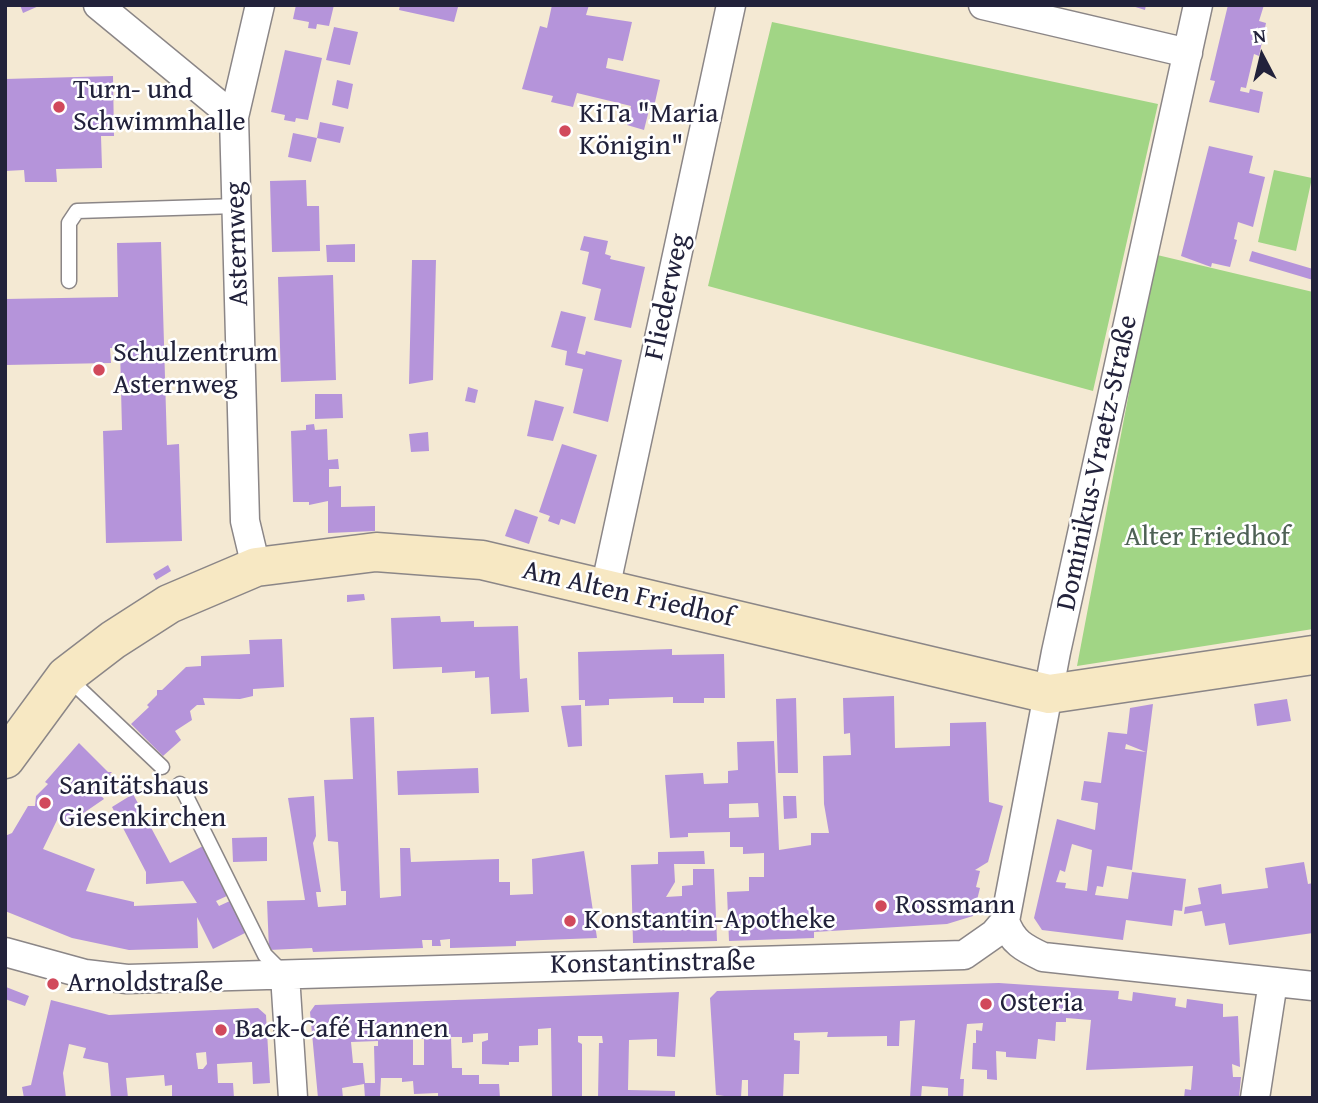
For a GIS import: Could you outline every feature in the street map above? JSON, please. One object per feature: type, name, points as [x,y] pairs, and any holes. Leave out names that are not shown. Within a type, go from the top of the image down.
[{"type":"street","points":[[98,5],[234,117]]},
{"type":"street","name":"Asternweg","points":[[256,567],[246,521],[234,117],[260,5]]},
{"type":"street","name":"Fliederweg","points":[[605,589],[731,5]]},
{"type":"street","points":[[982,5],[1188,53]]},
{"type":"street","name":"Dominikus-Vraetz-Straße","points":[[1004,921],[1049,694],[1198,5]]},
{"type":"street","name":"Am Alten Friedhof","points":[[5,759],[66,676],[113,640],[169,604],[256,567],[376,552],[421,553],[482,561],[1049,694],[1313,655]]},
{"type":"street","points":[[1004,921],[1009,936],[1016,943],[1043,957],[1313,986]]},
{"type":"street","name":"Konstantinstraße","points":[[5,952],[86,974],[127,979],[964,955],[988,939],[1004,921]]},
{"type":"street","points":[[285,975],[293,1098]]},
{"type":"street","points":[[1255,1098],[1273,982]]},
{"type":"lane","points":[[69,281],[69,223],[77,211],[237,206]]},
{"type":"lane","points":[[66,676],[162,767]]},
{"type":"lane","points":[[180,784],[265,955],[285,975]]},
{"type":"green space","points":[[772,22],[1158,104],[1093,391],[708,286]]},
{"type":"green space","points":[[1274,170],[1312,178],[1296,251],[1258,242]]},
{"type":"green space","name":"Alter Friedhof","points":[[1153,254],[1313,292],[1313,629],[1077,666],[1150,282]]},
{"type":"building","points":[[20,5],[41,5],[23,13]]},
{"type":"building","points":[[296,5],[334,5],[329,26],[317,24],[316,29],[308,28],[309,22],[293,19]]},
{"type":"building","points":[[400,5],[458,7],[454,22],[399,10]]},
{"type":"building","points":[[552,5],[589,5],[586,15],[632,22],[623,61],[608,58],[606,68],[660,80],[653,111],[649,110],[644,130],[627,125],[631,106],[577,93],[573,107],[551,102],[553,96],[522,89],[540,26],[547,28]]},
{"type":"building","points":[[1129,5],[1146,5],[1145,10]]},
{"type":"building","points":[[1228,5],[1264,5],[1259,21],[1266,23],[1259,56],[1254,54],[1246,88],[1241,87],[1240,91],[1249,93],[1250,89],[1263,92],[1259,113],[1209,102],[1215,81],[1210,80]]},
{"type":"building","points":[[334,27],[358,32],[350,65],[326,60]]},
{"type":"building","points":[[285,50],[322,58],[308,120],[284,120],[285,115],[271,112]]},
{"type":"building","name":"Turn- und Schwimmhalle","points":[[113,76],[114,136],[101,136],[102,168],[56,169],[57,182],[25,182],[24,170],[5,171],[5,79]]},
{"type":"building","points":[[337,80],[353,84],[348,109],[332,105]]},
{"type":"building","points":[[320,122],[344,127],[340,143],[317,138]]},
{"type":"building","points":[[293,133],[317,138],[311,162],[288,157]]},
{"type":"building","points":[[1209,146],[1253,156],[1249,173],[1265,177],[1253,227],[1238,222],[1234,239],[1237,240],[1230,267],[1212,263],[1211,267],[1181,256]]},
{"type":"building","points":[[306,180],[307,206],[319,206],[320,251],[272,252],[270,181]]},
{"type":"building","points":[[584,236],[608,241],[605,254],[611,256],[610,259],[645,267],[631,328],[594,320],[601,289],[582,284],[589,252],[580,250]]},
{"type":"building","points":[[161,242],[167,445],[179,444],[182,541],[106,543],[103,431],[122,430],[120,348],[110,348],[111,363],[5,365],[5,299],[118,297],[117,243]]},
{"type":"building","points":[[355,244],[355,262],[327,262],[326,245]]},
{"type":"building","points":[[1252,251],[1313,269],[1313,280],[1249,261]]},
{"type":"building","points":[[412,260],[436,260],[433,380],[409,384]]},
{"type":"building","points":[[333,275],[336,380],[281,382],[278,277]]},
{"type":"building","points":[[561,311],[586,317],[577,353],[585,355],[586,351],[622,360],[608,422],[573,413],[583,369],[565,365],[567,351],[551,347]]},
{"type":"building","points":[[468,387],[478,390],[475,403],[465,401]]},
{"type":"building","points":[[315,394],[342,394],[343,418],[315,419]]},
{"type":"building","points":[[535,400],[564,407],[553,441],[527,436]]},
{"type":"building","points":[[314,424],[315,430],[327,429],[328,460],[338,459],[339,469],[329,469],[329,487],[341,486],[341,507],[375,506],[375,531],[328,533],[328,501],[309,505],[309,502],[293,502],[291,431],[306,430],[306,425]]},
{"type":"building","points":[[428,432],[429,451],[411,452],[409,434]]},
{"type":"building","points":[[562,444],[597,455],[575,524],[561,519],[559,525],[548,521],[550,516],[539,512]]},
{"type":"building","points":[[515,509],[538,517],[529,544],[505,536]]},
{"type":"building","points":[[168,565],[171,571],[156,580],[153,574]]},
{"type":"building","points":[[364,594],[365,600],[347,602],[347,595]]},
{"type":"building","points":[[440,616],[441,622],[474,621],[474,627],[518,626],[520,679],[527,678],[529,712],[491,714],[489,677],[475,678],[475,671],[442,673],[442,667],[393,669],[391,618]]},
{"type":"building","points":[[282,639],[284,687],[253,689],[253,696],[240,699],[203,698],[205,705],[197,705],[190,711],[192,720],[175,731],[181,740],[163,756],[131,724],[149,707],[147,705],[157,695],[157,690],[162,690],[186,667],[201,666],[201,656],[250,654],[249,640]]},
{"type":"building","points":[[672,649],[672,655],[724,654],[725,698],[704,698],[704,703],[673,703],[673,697],[609,699],[609,705],[585,706],[585,700],[579,700],[578,652]]},
{"type":"building","points":[[894,696],[895,748],[950,746],[950,723],[986,722],[989,802],[1003,806],[988,862],[975,870],[980,871],[976,887],[980,888],[973,916],[947,924],[814,932],[814,938],[729,941],[727,892],[749,891],[749,877],[764,877],[764,853],[743,854],[743,847],[730,847],[730,832],[688,833],[688,837],[670,838],[665,775],[703,773],[704,784],[728,783],[728,771],[738,770],[737,742],[774,741],[779,850],[811,845],[811,833],[829,833],[824,804],[823,756],[851,755],[850,733],[844,734],[843,698]],"holes":[[[758,803],[759,817],[729,818],[729,804]]]},
{"type":"building","points":[[796,698],[798,773],[778,773],[776,699]]},
{"type":"building","points":[[1287,699],[1291,721],[1257,726],[1254,704]]},
{"type":"building","points":[[1153,704],[1132,870],[1107,866],[1103,887],[1097,886],[1095,895],[1128,899],[1132,872],[1186,879],[1182,911],[1174,910],[1172,926],[1126,920],[1123,940],[1042,930],[1034,918],[1057,819],[1095,830],[1098,803],[1081,800],[1084,781],[1101,783],[1108,732],[1127,734],[1130,708]],"holes":[[[1126,744],[1146,752],[1125,749]],[[1072,844],[1092,850],[1087,891],[1065,888],[1066,883],[1056,882],[1060,870],[1065,872]]]},
{"type":"building","points":[[581,705],[582,746],[568,747],[561,706]]},
{"type":"building","points":[[374,717],[380,898],[401,896],[400,848],[410,848],[411,862],[499,859],[499,882],[510,882],[510,895],[533,894],[532,859],[584,851],[597,938],[516,941],[516,946],[450,948],[450,939],[440,940],[441,946],[432,946],[432,940],[422,940],[423,948],[313,952],[312,948],[269,950],[267,901],[305,900],[288,798],[314,796],[316,836],[313,843],[321,892],[316,892],[318,907],[346,905],[346,891],[341,891],[338,842],[328,841],[324,780],[353,779],[350,718]]},
{"type":"building","points":[[79,743],[108,772],[112,772],[110,774],[113,778],[96,790],[104,799],[69,823],[58,818],[43,849],[95,869],[86,891],[134,902],[134,906],[197,903],[183,881],[146,884],[146,872],[112,807],[133,794],[170,863],[205,845],[229,895],[216,901],[219,906],[232,900],[247,932],[213,949],[197,917],[198,948],[129,950],[72,938],[5,911],[5,836],[12,833],[28,806],[35,806],[36,796],[48,784],[45,782]]},
{"type":"building","points":[[478,768],[479,793],[398,795],[397,771]]},
{"type":"building","points":[[153,784],[156,788],[147,794],[144,790]]},
{"type":"building","points":[[783,796],[796,796],[797,818],[784,819]]},
{"type":"building","points":[[267,837],[267,861],[233,862],[232,838]]},
{"type":"building","points":[[704,851],[705,864],[674,864],[675,882],[666,897],[682,896],[682,886],[693,885],[693,869],[714,869],[717,941],[633,943],[631,865],[658,864],[658,852]]},
{"type":"building","points":[[1304,862],[1308,884],[1313,883],[1313,933],[1229,945],[1225,923],[1205,926],[1202,911],[1184,914],[1185,907],[1201,904],[1198,888],[1221,884],[1222,894],[1268,888],[1265,868]]},
{"type":"building","points":[[999,983],[1119,991],[1118,999],[1132,1001],[1133,992],[1176,998],[1175,1006],[1186,1008],[1187,999],[1223,1004],[1223,1017],[1238,1016],[1240,1067],[1232,1064],[1233,1077],[1241,1077],[1239,1098],[1184,1098],[1185,1089],[1191,1090],[1193,1066],[1086,1070],[1091,1020],[1066,1018],[1066,1022],[1056,1022],[1055,1041],[1038,1039],[1036,1059],[1006,1057],[1006,1052],[996,1051],[997,1080],[987,1079],[987,1070],[972,1069],[976,1030],[982,1031],[983,1023],[967,1024],[960,1079],[964,1079],[963,1098],[948,1098],[948,1088],[922,1086],[921,1098],[910,1098],[915,1020],[900,1021],[899,1046],[887,1046],[887,1036],[827,1037],[828,1032],[794,1033],[794,1040],[800,1041],[799,1074],[784,1074],[783,1098],[748,1098],[748,1080],[742,1080],[741,1098],[716,1095],[710,998],[717,991]]},
{"type":"building","points":[[6,987],[29,996],[25,1006],[5,999]]},
{"type":"building","points":[[679,992],[675,1057],[657,1056],[657,1039],[629,1040],[628,1090],[675,1091],[675,1098],[598,1098],[599,1043],[603,1043],[602,1036],[578,1036],[578,1042],[582,1044],[582,1098],[552,1098],[551,1028],[538,1029],[538,1045],[519,1046],[519,1062],[509,1062],[509,1065],[482,1064],[482,1042],[488,1040],[488,1033],[473,1034],[473,1042],[462,1043],[462,1037],[451,1037],[452,1068],[462,1068],[462,1075],[479,1075],[479,1084],[499,1084],[500,1098],[438,1098],[438,1093],[414,1094],[413,1081],[381,1078],[380,1097],[365,1098],[364,1084],[342,1088],[343,1098],[318,1098],[310,1012],[315,1005]],"holes":[[[413,1039],[424,1039],[424,1065],[413,1065]],[[378,1041],[378,1046],[374,1046],[375,1083],[365,1083],[363,1063],[353,1063],[351,1042]]]},
{"type":"building","points":[[51,1000],[109,1015],[258,1008],[266,1015],[270,1083],[253,1084],[252,1062],[217,1064],[218,1083],[233,1083],[234,1098],[172,1098],[172,1085],[165,1086],[164,1075],[126,1078],[128,1098],[111,1098],[108,1063],[83,1058],[86,1048],[69,1044],[63,1073],[66,1098],[24,1098],[22,1087],[31,1085]],"holes":[[[206,1052],[207,1064],[203,1069],[198,1069],[196,1053]]]},
{"type":"place","name":"Turn- und Schwimmhalle","points":[[59,107]]},
{"type":"place","name":"KiTa \"Maria Königin\"","points":[[565,131]]},
{"type":"place","name":"Schulzentrum Asternweg","points":[[99,370]]},
{"type":"place","name":"Sanitätshaus Giesenkirchen","points":[[45,803]]},
{"type":"place","name":"Rossmann","points":[[881,906]]},
{"type":"place","name":"Konstantin-Apotheke","points":[[570,921]]},
{"type":"place","name":"Arnoldstraße","points":[[53,984]]},
{"type":"place","name":"Osteria","points":[[986,1004]]},
{"type":"place","name":"Back-Café Hannen","points":[[221,1030]]}]
